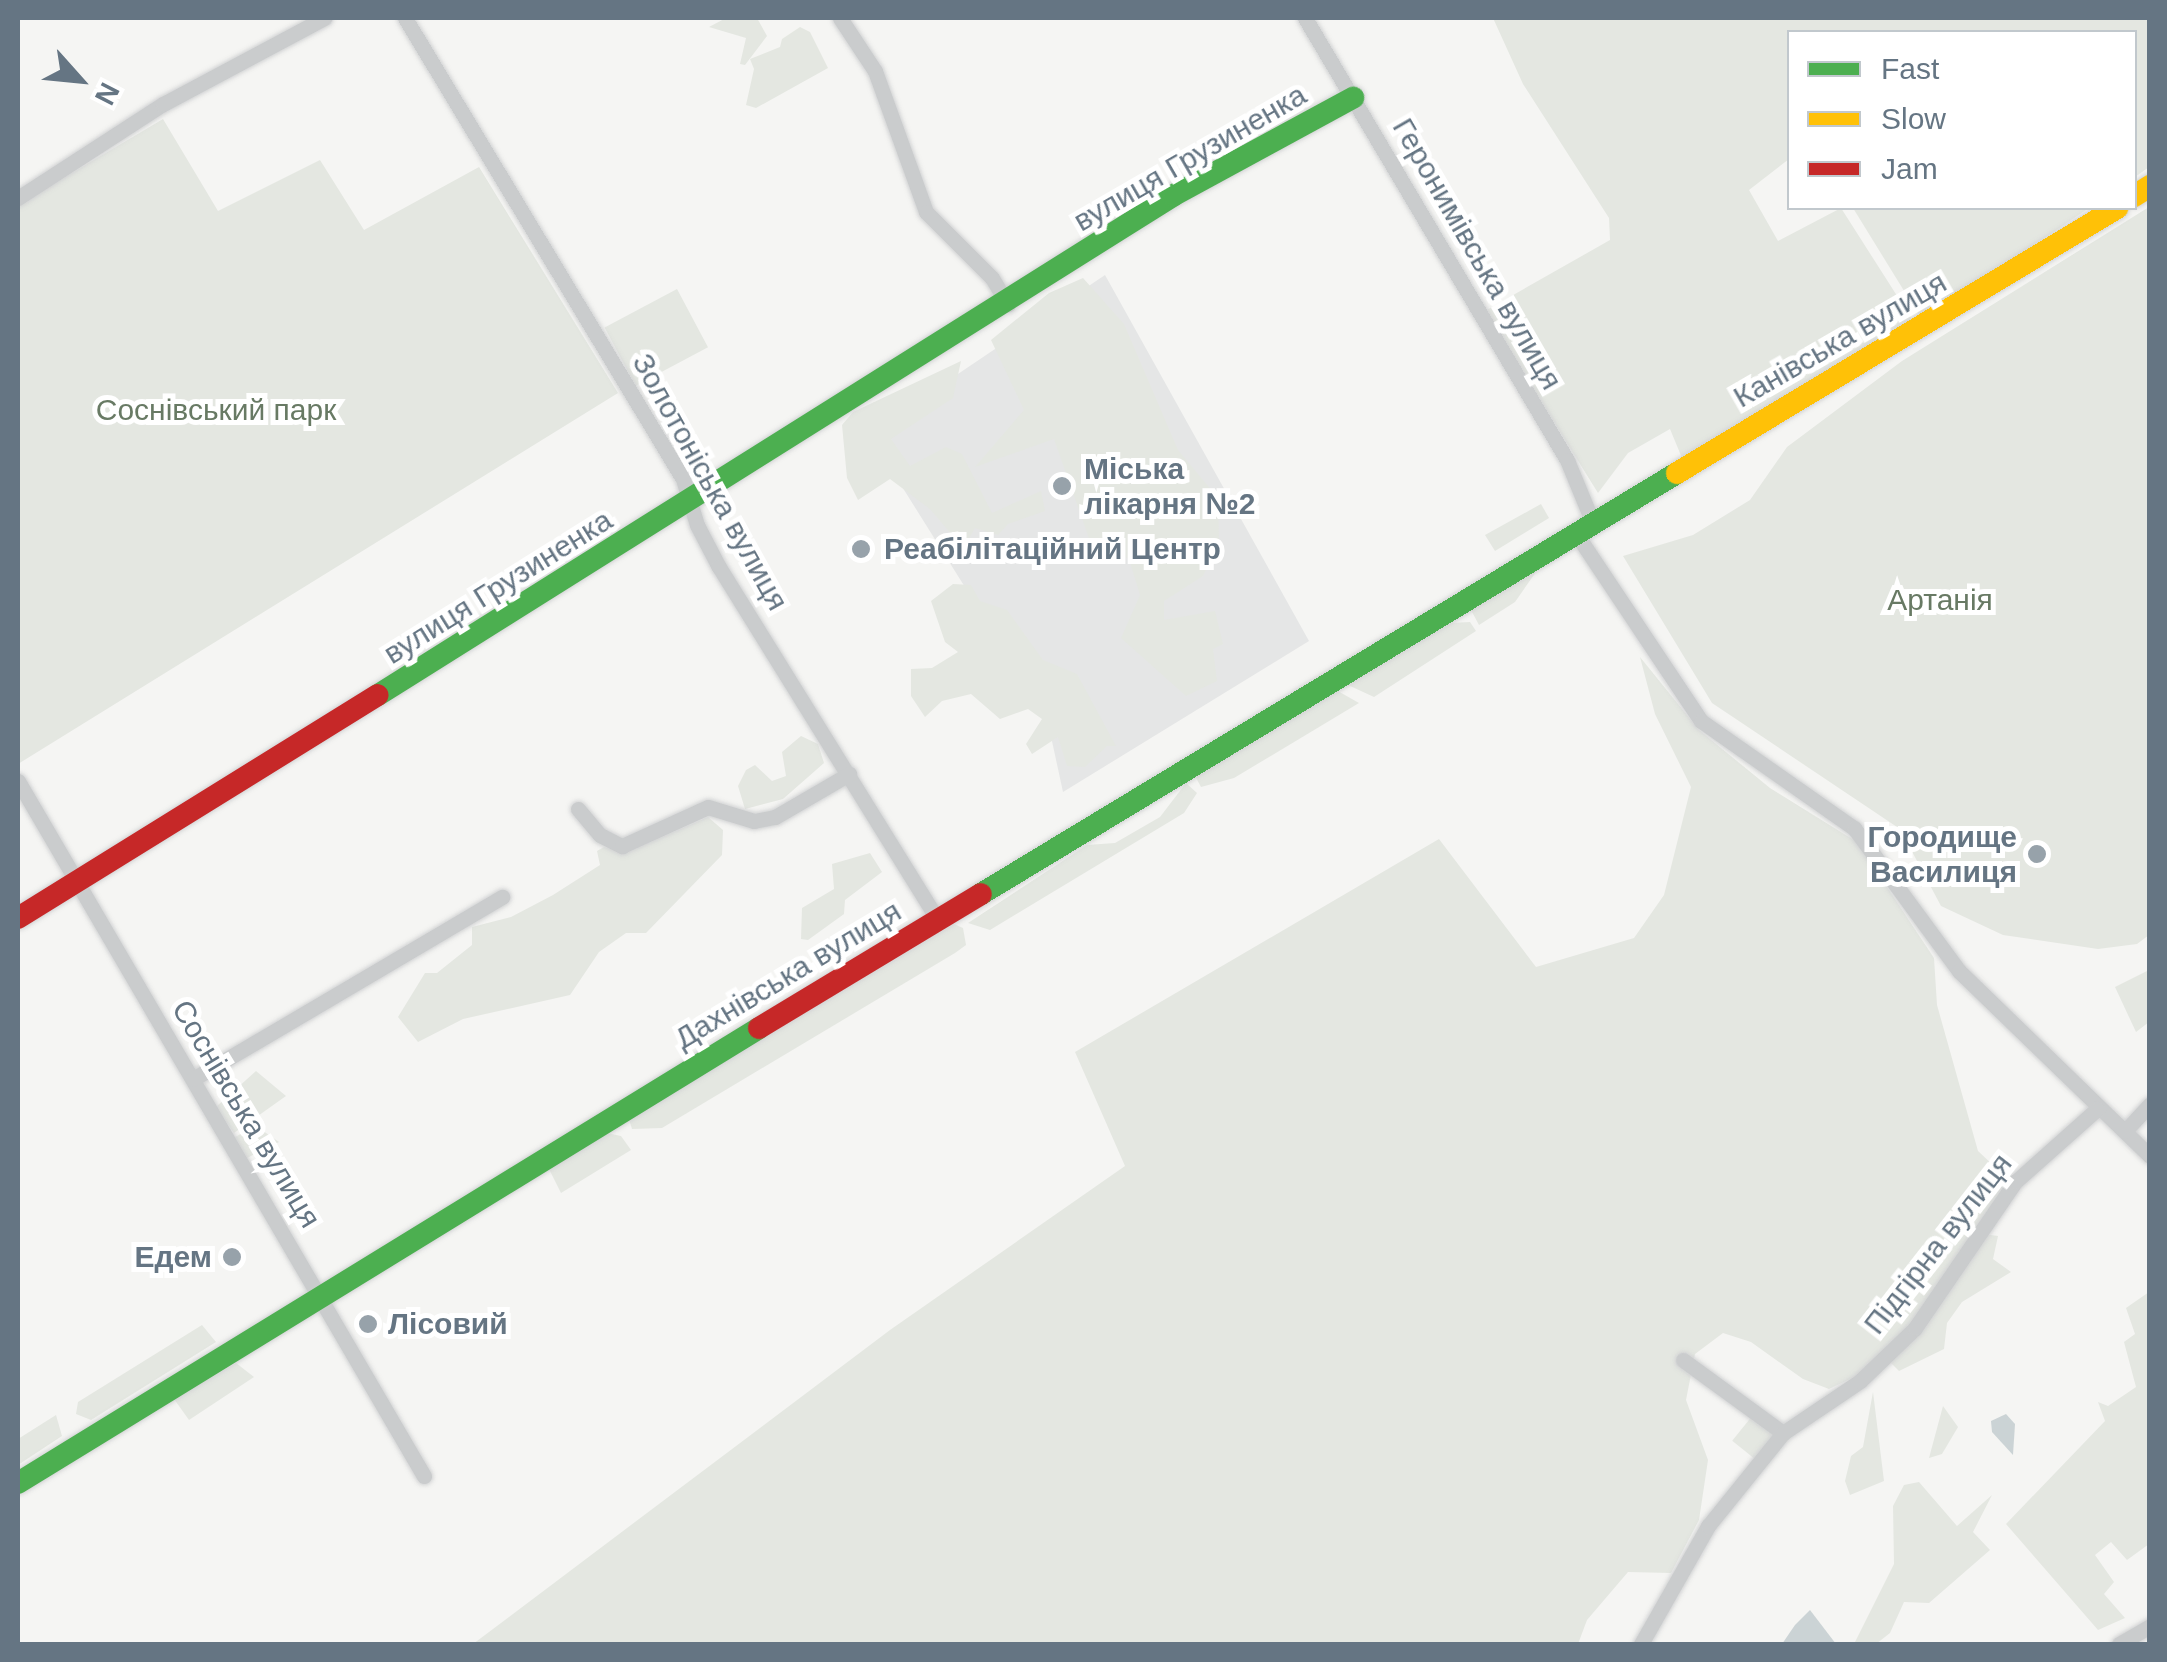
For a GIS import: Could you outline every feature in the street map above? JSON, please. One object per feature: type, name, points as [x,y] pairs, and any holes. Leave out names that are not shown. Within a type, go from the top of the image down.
[{"type":"main road","name":"вулиця Грузиненка","points":[[18,918],[1008,305],[1174,195],[1353,98]]},
{"type":"main road","name":"Канівська вулиця","points":[[1584,527],[2115,210]]},
{"type":"main road","name":"Дахнівська вулиця","points":[[18,1483],[318,1294],[1584,527]]},
{"type":"street","points":[[18,198],[163,104],[324,18]]},
{"type":"street","name":"Золотоніська вулиця","points":[[405,18],[684,479],[719,567],[938,920]]},
{"type":"street","points":[[840,18],[875,71],[926,212],[992,278],[1008,305]]},
{"type":"street","name":"Геронимівська вулиця","points":[[1305,18],[1567,460],[1597,564],[1652,656],[1701,721],[1854,828],[1932,936],[2097,1109],[2150,1156]]},
{"type":"street","points":[[578,809],[600,835],[622,846],[708,806],[754,822],[775,817],[849,774]]},
{"type":"street","name":"Соснівська вулиця","points":[[18,781],[424,1476]]},
{"type":"street","points":[[193,1079],[502,897]]},
{"type":"street","points":[[2125,1132],[2150,1104]]},
{"type":"street","name":"Підгірна вулиця","points":[[1641,1644],[1708,1526],[1783,1433],[1860,1380],[1915,1328],[2015,1182],[2097,1109]]},
{"type":"street","points":[[1683,1360],[1783,1433]]},
{"type":"street","points":[[2119,1644],[2150,1626]]},
{"type":"shaded area","name":"Міська лікарня №2","points":[[1105,275],[1309,641],[1063,792],[1047,718],[869,434]]},
{"type":"shaded area","points":[[2006,1414],[2015,1424],[2013,1455],[1992,1432],[1991,1421]]},
{"type":"shaded area","points":[[1810,1610],[1836,1644],[1782,1644],[1795,1625]]},
{"type":"green space","points":[[726,18],[757,18],[767,36],[745,65],[740,64],[746,38],[709,27]]},
{"type":"green space","points":[[1493,18],[2149,18],[2149,167],[2137,176],[2137,30],[1787,30],[1787,161],[1749,190],[1778,241],[1842,210],[1915,324],[1682,458],[1670,429],[1628,453],[1598,493],[1485,311],[1610,240],[1609,218],[1523,84]]},
{"type":"green space","points":[[800,27],[810,32],[828,68],[756,108],[746,105],[754,69],[750,59],[780,47],[782,39]]},
{"type":"green space","name":"Соснівський парк","points":[[163,119],[218,211],[320,160],[364,230],[479,167],[618,393],[18,764],[18,205]]},
{"type":"green space","name":"Артанія","points":[[2149,207],[2149,935],[2137,944],[2098,949],[2003,935],[1941,906],[1900,829],[1712,703],[1623,556],[1693,535],[1750,500],[1787,447],[1902,361]]},
{"type":"green space","points":[[1854,210],[2086,210],[1922,320]]},
{"type":"green space","points":[[1083,278],[1124,324],[1178,450],[1218,498],[1219,544],[1203,576],[1164,601],[1164,620],[1215,611],[1223,644],[1213,649],[1217,681],[1186,696],[1121,638],[1140,595],[1129,559],[1091,544],[1054,439],[975,467],[1024,410],[991,340],[1049,293]]},
{"type":"green space","points":[[677,289],[708,347],[636,386],[605,327]]},
{"type":"green space","points":[[961,361],[953,398],[891,439],[910,466],[946,447],[962,454],[992,513],[1041,491],[1045,511],[1008,524],[998,535],[975,528],[963,548],[930,509],[890,479],[858,500],[847,478],[842,425],[853,412]]},
{"type":"green space","points":[[1541,504],[1549,518],[1495,551],[1485,535]]},
{"type":"green space","points":[[1538,569],[1515,602],[1479,625],[1471,610]]},
{"type":"green space","points":[[953,584],[971,585],[980,601],[1007,610],[1043,660],[1077,674],[1116,746],[1107,746],[1085,767],[1067,766],[1058,737],[1032,754],[1026,744],[1042,719],[1028,709],[1000,719],[971,694],[942,701],[925,717],[911,696],[911,669],[932,668],[958,652],[945,642],[931,601]]},
{"type":"green space","points":[[1470,622],[1476,631],[1374,697],[1348,685],[1450,623]]},
{"type":"green space","points":[[1640,657],[1699,730],[1770,788],[1857,842],[1934,958],[1937,1005],[1978,1151],[2011,1182],[1907,1331],[1854,1377],[1829,1389],[1803,1379],[1751,1342],[1723,1333],[1695,1354],[1686,1400],[1708,1460],[1699,1520],[1671,1573],[1628,1572],[1587,1620],[1578,1644],[473,1644],[890,1330],[1125,1166],[1075,1052],[1439,839],[1536,967],[1634,938],[1664,895],[1691,787],[1655,714]]},
{"type":"green space","points":[[1336,690],[1359,703],[1234,778],[1201,787],[1195,776]]},
{"type":"green space","points":[[801,736],[818,744],[824,763],[783,799],[745,809],[738,786],[746,770],[755,765],[772,781],[786,776],[782,752]]},
{"type":"green space","points":[[1186,783],[1197,793],[1184,813],[990,930],[968,923],[1087,845],[1115,843],[1160,817]]},
{"type":"green space","points":[[708,817],[723,830],[722,855],[646,933],[626,933],[599,952],[570,995],[463,1019],[418,1042],[398,1017],[425,973],[437,973],[472,945],[472,927],[511,917],[553,895],[600,865],[597,851],[604,847],[625,853]]},
{"type":"green space","points":[[870,853],[882,872],[845,900],[844,914],[808,940],[801,939],[802,908],[834,889],[832,864]]},
{"type":"green space","points":[[954,924],[963,928],[966,945],[955,953],[662,1128],[632,1129],[629,1119]]},
{"type":"green space","points":[[2149,970],[2149,1022],[2136,1032],[2115,987]]},
{"type":"green space","points":[[256,1071],[286,1096],[234,1133],[216,1107]]},
{"type":"green space","points":[[256,1126],[279,1142],[247,1158],[235,1137]]},
{"type":"green space","points":[[607,1133],[621,1136],[631,1150],[561,1193],[549,1169]]},
{"type":"green space","points":[[1984,1234],[1998,1236],[1993,1259],[2011,1272],[1962,1302],[1947,1323],[1944,1349],[1899,1371],[1891,1363],[1894,1352]]},
{"type":"green space","points":[[2149,1292],[2149,1544],[2127,1560],[2111,1542],[2095,1555],[2114,1582],[2104,1594],[2125,1618],[2098,1630],[2006,1524],[2105,1421],[2098,1402],[2108,1406],[2136,1387],[2124,1342],[2135,1334],[2126,1308]]},
{"type":"green space","points":[[202,1325],[216,1342],[91,1420],[76,1414],[78,1402]]},
{"type":"green space","points":[[236,1363],[254,1377],[189,1420],[174,1399]]},
{"type":"green space","points":[[1873,1392],[1884,1481],[1850,1495],[1845,1481],[1851,1456],[1863,1447]]},
{"type":"green space","points":[[1943,1406],[1958,1427],[1942,1454],[1929,1458]]},
{"type":"green space","points":[[56,1415],[62,1436],[18,1465],[18,1439]]},
{"type":"green space","points":[[1753,1415],[1775,1433],[1754,1458],[1732,1441]]},
{"type":"green space","points":[[1919,1482],[1957,1526],[1992,1495],[1973,1532],[1990,1550],[1929,1603],[1904,1602],[1890,1633],[1876,1644],[1854,1644],[1894,1564],[1893,1506],[1904,1485]]},
{"type":"traffic: fast","points":[[378,695],[1174,195],[1353,98]]},
{"type":"traffic: fast","points":[[981,894],[1677,473]]},
{"type":"traffic: fast","points":[[18,1483],[759,1028]]},
{"type":"traffic: slow","points":[[2137,194],[2150,186]]},
{"type":"traffic: slow","points":[[1677,473],[2114,210]]},
{"type":"traffic: jam","points":[[18,918],[378,695]]},
{"type":"traffic: jam","points":[[759,1028],[981,894]]},
{"type":"place","name":"Міська лікарня №2","points":[[1062,486]]},
{"type":"place","name":"Реабілітаційний Центр","points":[[861,549]]},
{"type":"place","name":"Городище Василиця","points":[[2037,854]]},
{"type":"place","name":"Едем","points":[[232,1257]]},
{"type":"place","name":"Лісовий","points":[[368,1324]]}]
